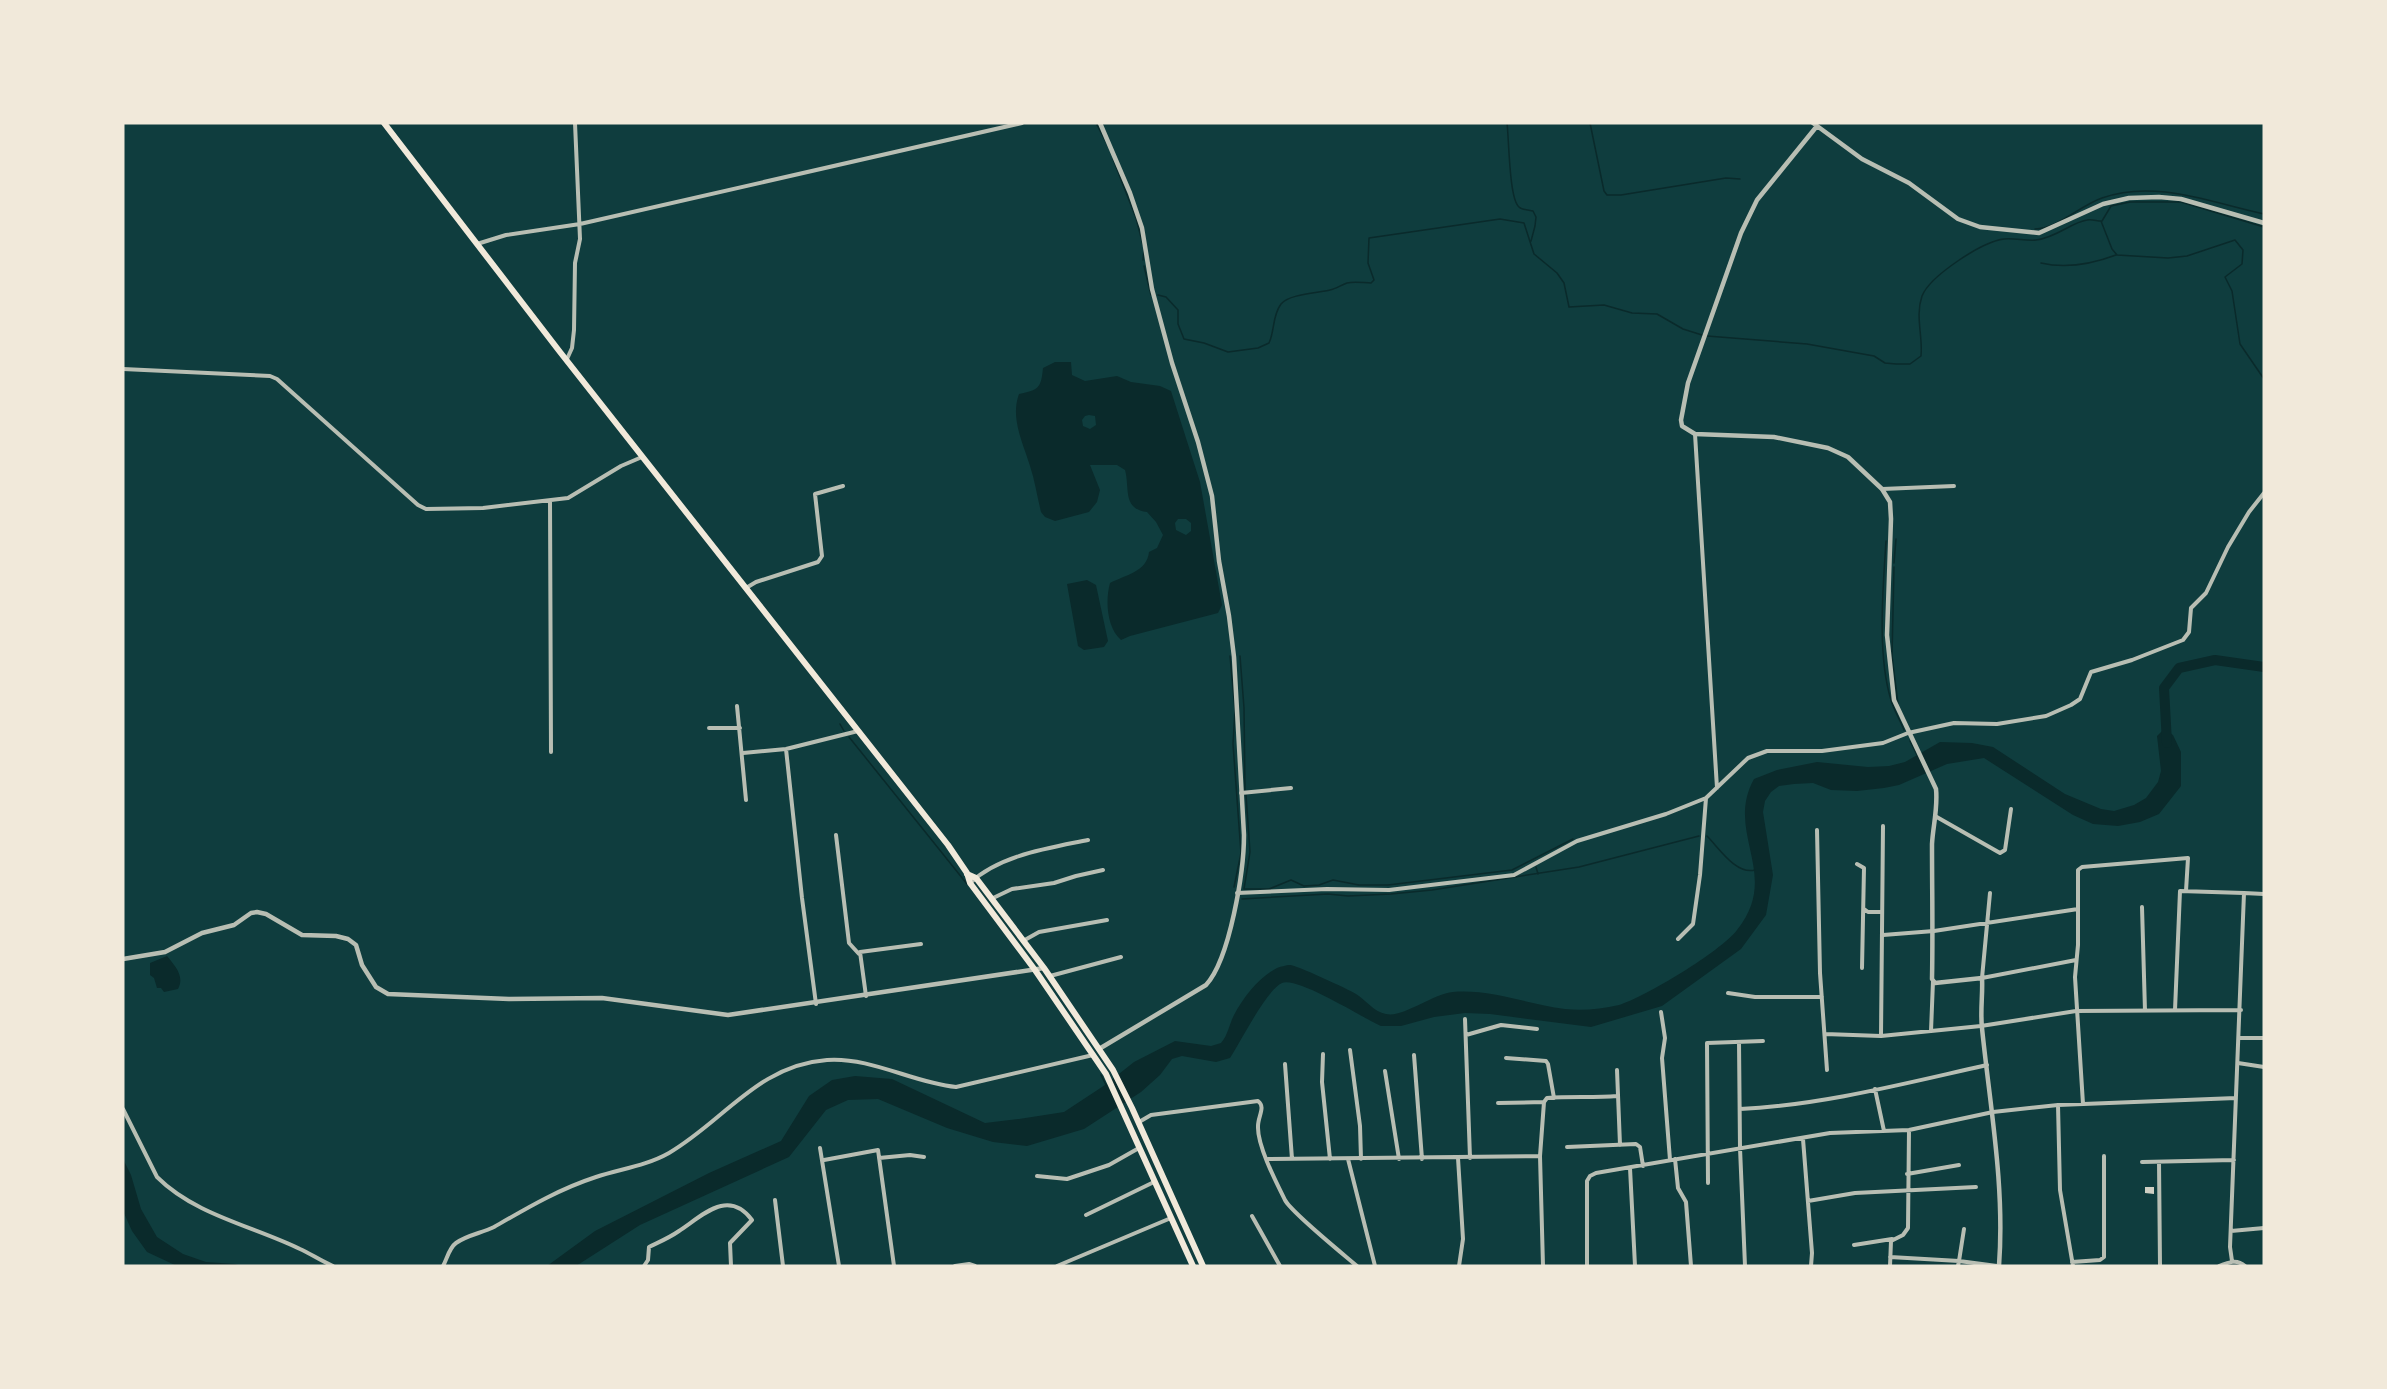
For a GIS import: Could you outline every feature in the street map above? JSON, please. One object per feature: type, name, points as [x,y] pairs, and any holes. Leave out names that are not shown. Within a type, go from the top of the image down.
[{"type":"main road","points":[[384,123],[948,845],[967,873],[970,883],[1035,970],[1106,1074],[1192,1266]]},
{"type":"main road","points":[[967,873],[976,878],[1044,968],[1113,1070],[1203,1266]]},
{"type":"street","points":[[567,359],[572,348],[574,330],[575,262],[579,251],[580,224],[578,221],[575,123]]},
{"type":"street","points":[[477,243],[506,235],[580,224],[1022,123]]},
{"type":"street","points":[[1099,1049],[1206,985],[1214,976],[1221,961],[1244,854],[1234,657],[1219,561],[1212,496],[1152,289],[1142,228],[1124,177],[1100,123]]},
{"type":"street","points":[[1931,1031],[1934,931],[1932,844],[1937,798],[1932,781],[1894,700],[1888,656],[1890,502],[1882,489],[1848,457],[1828,448],[1774,437],[1695,434],[1682,426],[1681,420],[1688,383],[1741,233],[1757,200],[1815,124],[1862,159],[1909,183],[1958,219],[1980,227],[2039,232],[2103,204],[2129,198],[2159,197],[2181,199],[2264,223]]},
{"type":"street","points":[[123,369],[270,376],[277,379],[418,505],[426,509],[483,508],[568,498],[642,456]]},
{"type":"street","points":[[1695,434],[1717,788]]},
{"type":"street","points":[[746,588],[756,582],[818,562],[822,556],[815,494],[843,486]]},
{"type":"street","points":[[1882,489],[1954,486]]},
{"type":"street","points":[[1237,893],[1327,889],[1389,890],[1514,875],[1577,841],[1666,814],[1706,798],[1748,758],[1756,754],[1767,751],[1822,751],[1883,743],[1908,733],[1954,723],[1996,723],[2046,716],[2080,699],[2091,672],[2132,660],[2183,640],[2189,632],[2191,608],[2206,593],[2228,547],[2249,512],[2264,494]]},
{"type":"street","points":[[550,501],[551,752]]},
{"type":"street","points":[[737,706],[746,800]]},
{"type":"street","points":[[709,728],[740,728]]},
{"type":"street","points":[[743,753],[786,749],[859,731]]},
{"type":"street","points":[[786,749],[816,1004]]},
{"type":"street","points":[[1241,793],[1291,788]]},
{"type":"street","points":[[1678,939],[1694,924],[1706,798]]},
{"type":"street","points":[[1935,816],[2000,853],[2005,850],[2011,809]]},
{"type":"street","points":[[1881,1036],[1883,826]]},
{"type":"street","points":[[1817,830],[1816,875],[1827,1070]]},
{"type":"street","points":[[836,835],[849,943],[859,954],[866,996]]},
{"type":"street","points":[[970,883],[985,871],[1016,858],[1048,848],[1088,840]]},
{"type":"street","points":[[2083,1104],[2076,1011],[2077,872],[2082,867],[2188,858],[2186,891]]},
{"type":"street","points":[[1857,864],[1864,867],[1862,968]]},
{"type":"street","points":[[991,900],[1012,889],[1054,883],[1103,870]]},
{"type":"street","points":[[2175,1010],[2180,891],[2264,894]]},
{"type":"street","points":[[2232,1261],[2230,1247],[2244,892]]},
{"type":"street","points":[[1890,1257],[1998,1266],[2002,1229],[1993,1112],[1981,1026],[1982,978],[1990,893]]},
{"type":"street","points":[[2142,907],[2145,1011]]},
{"type":"street","points":[[1864,909],[1868,912],[1882,912]]},
{"type":"street","points":[[1882,935],[1987,924],[2078,909]]},
{"type":"street","points":[[123,959],[165,952],[202,933],[234,925],[251,913],[257,912],[266,914],[302,935],[336,936],[348,939],[356,945],[362,965],[376,987],[388,994],[509,999],[602,998],[728,1016],[1044,968]]},
{"type":"street","points":[[1023,941],[1039,932],[1107,920]]},
{"type":"street","points":[[859,954],[862,951],[921,944]]},
{"type":"street","points":[[1048,976],[1122,957]]},
{"type":"street","points":[[1933,981],[1935,983],[1982,978],[2076,960]]},
{"type":"street","points":[[1728,993],[1755,997],[1822,997]]},
{"type":"street","points":[[1824,1034],[1881,1036],[1981,1026],[2076,1011],[2241,1010]]},
{"type":"street","points":[[1661,1012],[1665,1038],[1662,1058],[1670,1160]]},
{"type":"street","points":[[1465,1019],[1470,1158]]},
{"type":"street","points":[[1466,1035],[1501,1025],[1538,1029]]},
{"type":"street","points":[[2240,1038],[2264,1038]]},
{"type":"street","points":[[1708,1183],[1707,1042],[1762,1041]]},
{"type":"street","points":[[1740,1042],[1740,1148],[1745,1266]]},
{"type":"street","points":[[1350,1050],[1360,1126],[1361,1159]]},
{"type":"street","points":[[1323,1054],[1322,1082],[1330,1159]]},
{"type":"street","points":[[442,1266],[456,1243],[492,1228],[519,1211],[557,1192],[598,1176],[620,1172],[670,1152],[714,1121],[745,1093],[780,1072],[827,1060],[849,1061],[872,1065],[943,1086],[956,1087],[1093,1055]]},
{"type":"street","points":[[1414,1055],[1422,1159]]},
{"type":"street","points":[[1506,1058],[1546,1061],[1554,1098]]},
{"type":"street","points":[[2238,1063],[2264,1067]]},
{"type":"street","points":[[1285,1064],[1292,1159]]},
{"type":"street","points":[[1740,1108],[1763,1107],[1875,1089],[1987,1065]]},
{"type":"street","points":[[1617,1070],[1620,1145]]},
{"type":"street","points":[[1385,1071],[1399,1159]]},
{"type":"street","points":[[1875,1089],[1884,1131]]},
{"type":"street","points":[[1543,1266],[1540,1156],[1544,1102],[1547,1098],[1617,1096]]},
{"type":"street","points":[[1587,1266],[1587,1181],[1596,1173],[1830,1133],[1909,1130],[1993,1112],[2058,1105],[2236,1098]]},
{"type":"street","points":[[1138,1122],[1151,1115],[1258,1101],[1262,1106],[1258,1120],[1258,1135],[1286,1203],[1355,1266]]},
{"type":"street","points":[[1498,1103],[1544,1102]]},
{"type":"street","points":[[2058,1105],[2060,1190],[2072,1264],[2100,1260],[2104,1257],[2104,1156]]},
{"type":"street","points":[[123,1108],[158,1177],[165,1185],[210,1211],[301,1249],[333,1266]]},
{"type":"street","points":[[1854,1245],[1893,1239],[1904,1234],[1908,1228],[1909,1130]]},
{"type":"street","points":[[1803,1139],[1812,1253],[1811,1266]]},
{"type":"street","points":[[1567,1148],[1639,1145],[1643,1166]]},
{"type":"street","points":[[820,1148],[824,1160],[839,1266]]},
{"type":"street","points":[[1037,1176],[1067,1179],[1109,1165],[1139,1148]]},
{"type":"street","points":[[824,1160],[878,1150],[894,1266]]},
{"type":"street","points":[[879,1158],[910,1155],[924,1157]]},
{"type":"street","points":[[1268,1159],[1540,1156]]},
{"type":"street","points":[[1458,1158],[1463,1239],[1459,1266]]},
{"type":"street","points":[[1348,1159],[1375,1266]]},
{"type":"street","points":[[1675,1159],[1678,1188],[1686,1202],[1691,1266]]},
{"type":"street","points":[[2142,1162],[2234,1160]]},
{"type":"street","points":[[2159,1162],[2160,1266]]},
{"type":"street","points":[[1908,1174],[1959,1166]]},
{"type":"street","points":[[1630,1168],[1635,1266]]},
{"type":"street","points":[[1086,1215],[1154,1182]]},
{"type":"street","points":[[1808,1201],[1855,1193],[1976,1187]]},
{"type":"street","points":[[775,1200],[783,1266]]},
{"type":"street","points":[[644,1266],[648,1260],[649,1247],[670,1237],[711,1209],[735,1205],[752,1220],[730,1243],[731,1266]]},
{"type":"street","points":[[1252,1216],[1280,1266]]},
{"type":"street","points":[[1057,1266],[1170,1218]]},
{"type":"street","points":[[2231,1231],[2264,1228]]},
{"type":"street","points":[[1958,1263],[1964,1229]]},
{"type":"street","points":[[1890,1266],[1890,1244],[1893,1239]]},
{"type":"street","points":[[2219,1266],[2232,1261],[2240,1262],[2245,1266]]},
{"type":"street","points":[[955,1266],[969,1264],[975,1266]]},
{"type":"water","points":[[1055,362],[1071,362],[1072,375],[1085,381],[1117,376],[1131,382],[1160,386],[1171,391],[1200,482],[1222,605],[1218,613],[1121,640],[1116,635],[1108,614],[1110,583],[1140,568],[1149,552],[1157,548],[1163,535],[1147,512],[1139,510],[1130,502],[1125,470],[1117,465],[1090,465],[1100,490],[1097,502],[1089,512],[1055,521],[1045,517],[1041,512],[1032,472],[1018,430],[1016,412],[1019,394],[1038,387],[1043,368]],"holes":[[[1089,415],[1095,416],[1096,425],[1090,429],[1083,426],[1082,420]],[[1178,519],[1186,519],[1191,523],[1191,531],[1186,535],[1176,530],[1175,523]]]},
{"type":"water","points":[[1087,580],[1096,585],[1108,641],[1104,647],[1084,650],[1078,646],[1067,584]]},
{"type":"water","points":[[2164,729],[2173,735],[2181,752],[2181,786],[2159,814],[2140,822],[2118,826],[2093,824],[2073,815],[1984,758],[1947,764],[1899,785],[1884,788],[1857,791],[1831,790],[1813,783],[1779,786],[1765,801],[1763,812],[1773,875],[1766,915],[1741,949],[1662,1006],[1591,1027],[1465,1013],[1434,1017],[1401,1026],[1381,1026],[1315,991],[1290,983],[1282,983],[1262,1005],[1230,1058],[1216,1062],[1182,1056],[1172,1059],[1160,1075],[1141,1092],[1084,1129],[1027,1146],[993,1142],[947,1128],[878,1099],[848,1100],[826,1110],[789,1157],[640,1225],[576,1266],[547,1266],[595,1231],[709,1173],[781,1141],[809,1096],[832,1080],[855,1076],[892,1079],[985,1123],[1064,1112],[1105,1085],[1134,1062],[1175,1041],[1211,1046],[1221,1043],[1238,1008],[1252,988],[1270,972],[1285,966],[1294,966],[1343,987],[1386,1014],[1401,1013],[1453,992],[1495,995],[1572,1010],[1619,1005],[1663,984],[1715,950],[1737,930],[1749,910],[1754,890],[1754,872],[1745,818],[1747,799],[1754,779],[1777,770],[1817,762],[1868,767],[1889,766],[1905,762],[1940,742],[1972,743],[1993,747],[2065,794],[2101,809],[2114,811],[2134,805],[2146,798],[2158,782],[2161,771],[2157,736]]},
{"type":"water","points":[[167,956],[180,975],[180,984],[178,989],[164,992],[161,988],[157,988],[154,978],[150,975],[150,963]]},
{"type":"water","points":[[123,1159],[131,1175],[141,1209],[157,1237],[183,1254],[206,1262],[241,1266],[177,1266],[147,1252],[132,1231],[123,1211]]},
{"type":"building","points":[[2145,1187],[2154,1187],[2154,1194],[2145,1193]]},
{"type":"waterway","points":[[1096,123],[1108,146]]},
{"type":"waterway","points":[[1507,123],[1513,193],[1519,207],[1533,211],[1536,217],[1531,241]]},
{"type":"waterway","points":[[1590,123],[1604,191],[1607,195],[1621,195],[1726,178],[1740,179]]},
{"type":"waterway","points":[[1113,159],[1136,218],[1143,245]]},
{"type":"waterway","points":[[2035,229],[2061,221],[2102,198],[2142,191],[2183,195],[2264,214]]},
{"type":"waterway","points":[[2102,221],[2111,206],[2130,202],[2181,202],[2264,227]]},
{"type":"waterway","points":[[1158,295],[1166,297],[1178,310],[1178,324],[1184,339],[1204,343],[1228,352],[1258,348],[1269,343],[1276,313],[1281,304],[1290,298],[1332,289],[1347,283],[1371,283],[1374,280],[1368,263],[1369,238],[1500,219],[1524,223],[1534,254],[1557,273],[1564,283],[1569,307],[1604,305],[1632,313],[1657,314],[1683,329],[1702,335]]},
{"type":"waterway","points":[[1707,336],[1807,344],[1874,356],[1885,363],[1910,364],[1921,356],[1919,311],[1922,296],[1935,279],[1946,270],[1971,253],[1995,241],[2043,239],[2081,221],[2091,220],[2101,221],[2112,249],[2117,255],[2168,258],[2187,256],[2235,240],[2243,250],[2242,264],[2225,277],[2232,291],[2240,344],[2264,379]]},
{"type":"waterway","points":[[1143,260],[1144,250]]},
{"type":"waterway","points":[[2041,263],[2060,266],[2079,265],[2116,255]]},
{"type":"waterway","points":[[1144,266],[1151,295]]},
{"type":"waterway","points":[[1894,563],[1896,539]]},
{"type":"waterway","points":[[1886,541],[1882,642],[1891,700],[1904,730]]},
{"type":"waterway","points":[[1894,567],[1892,656],[1898,704]]},
{"type":"waterway","points":[[1230,656],[1235,710],[1233,744],[1241,853],[1234,887]]},
{"type":"waterway","points":[[1240,656],[1244,708],[1245,790]]},
{"type":"waterway","points":[[2167,743],[2164,688],[2179,668],[2215,660],[2264,667]]},
{"type":"waterway","points":[[840,724],[844,731]]},
{"type":"waterway","points":[[849,737],[967,884]]},
{"type":"waterway","points":[[1910,741],[1918,757]]},
{"type":"waterway","points":[[1246,795],[1250,852],[1244,889],[1269,889],[1291,880],[1304,886],[1319,885],[1333,880],[1359,885],[1388,885],[1512,870],[1573,839]]},
{"type":"waterway","points":[[1242,899],[1328,894],[1348,896],[1391,894],[1432,890],[1579,867],[1699,836]]},
{"type":"waterway","points":[[1707,836],[1735,865],[1755,870]]},
{"type":"waterway","points":[[1536,867],[1538,874]]},
{"type":"waterway","points":[[1101,1075],[1106,1085]]}]
